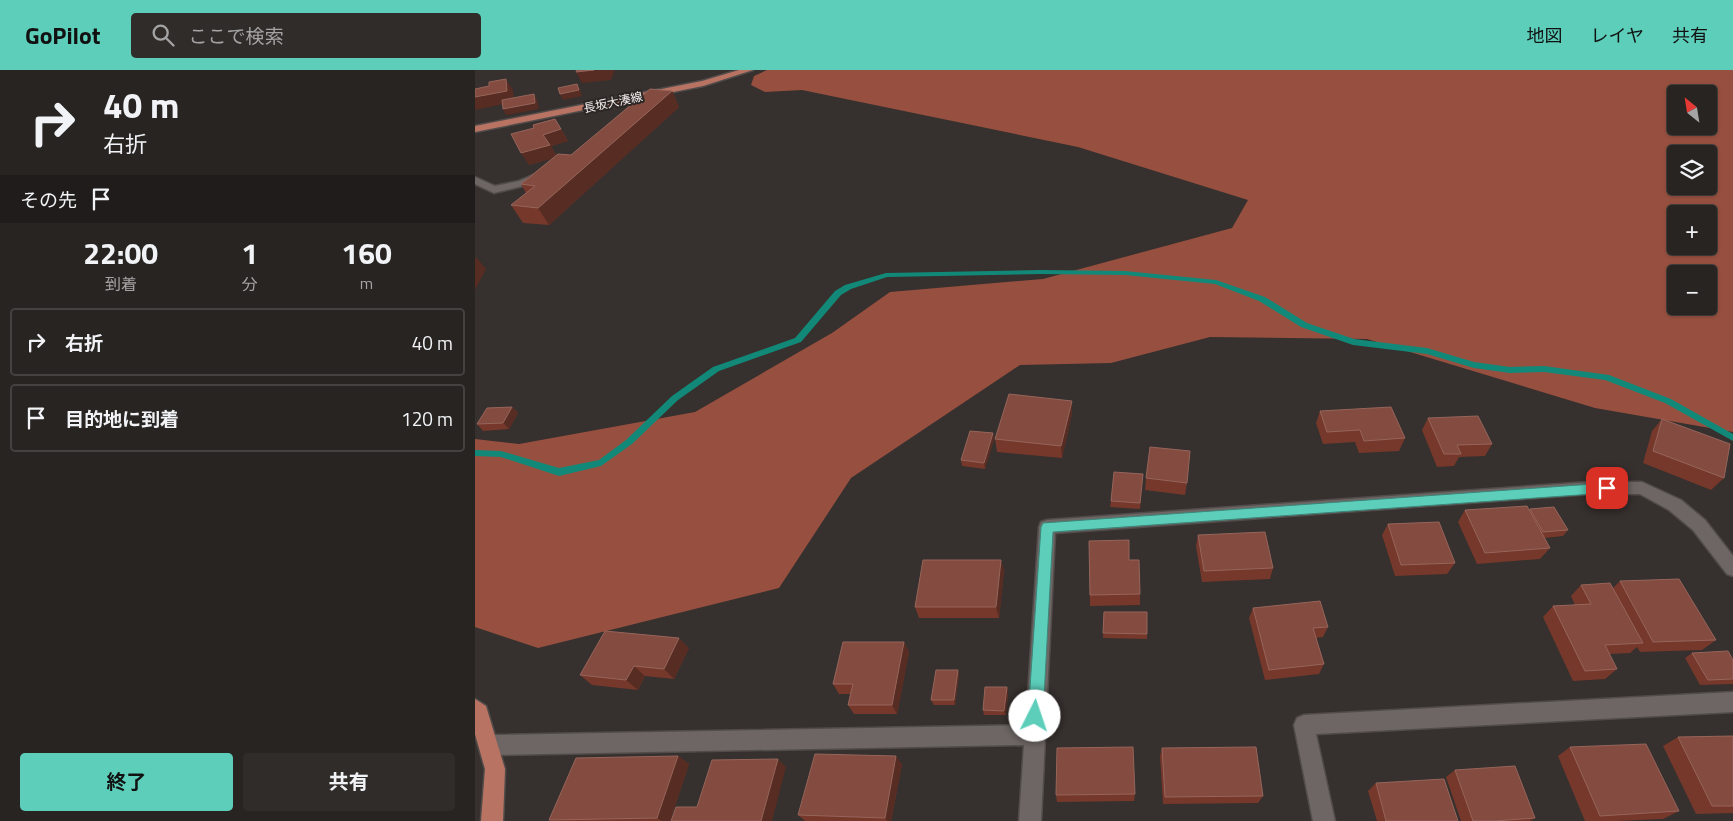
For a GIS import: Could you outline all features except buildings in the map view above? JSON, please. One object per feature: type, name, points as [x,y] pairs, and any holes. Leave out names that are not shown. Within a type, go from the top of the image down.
[{"type":"main road","name":"長坂大湊線","points":[[475,128],[507,124],[703,83],[749,70]]},
{"type":"main road","points":[[475,709],[479,713],[490,745],[495,768],[492,821]]},
{"type":"street","points":[[475,180],[495,190],[523,183],[551,171]]},
{"type":"street","points":[[1030,821],[1047,527],[1590,488],[1642,488],[1675,505],[1699,525],[1733,569]]},
{"type":"street","points":[[1324,821],[1303,725],[1733,702]]},
{"type":"street","points":[[490,745],[1034,735]]},
{"type":"shaded area","points":[[767,70],[1733,70],[1733,432],[1595,408],[1367,339],[1210,337],[1111,363],[1020,365],[851,478],[779,588],[538,648],[475,627],[475,439],[519,444],[695,412],[832,333],[890,292],[1043,279],[1232,228],[1248,200],[1078,147],[802,90],[765,92],[751,85],[754,76]]},
{"type":"waterway","points":[[475,453],[501,454],[559,472],[601,463],[629,442],[675,398],[716,369],[798,340],[838,293],[848,287],[886,275],[1040,272],[1125,273],[1216,282],[1262,299],[1304,325],[1353,342],[1427,351],[1474,365],[1510,370],[1544,369],[1606,377],[1668,401],[1733,438]]},
{"type":"route","points":[[1035,716],[1047,527],[1607,488]]}]
